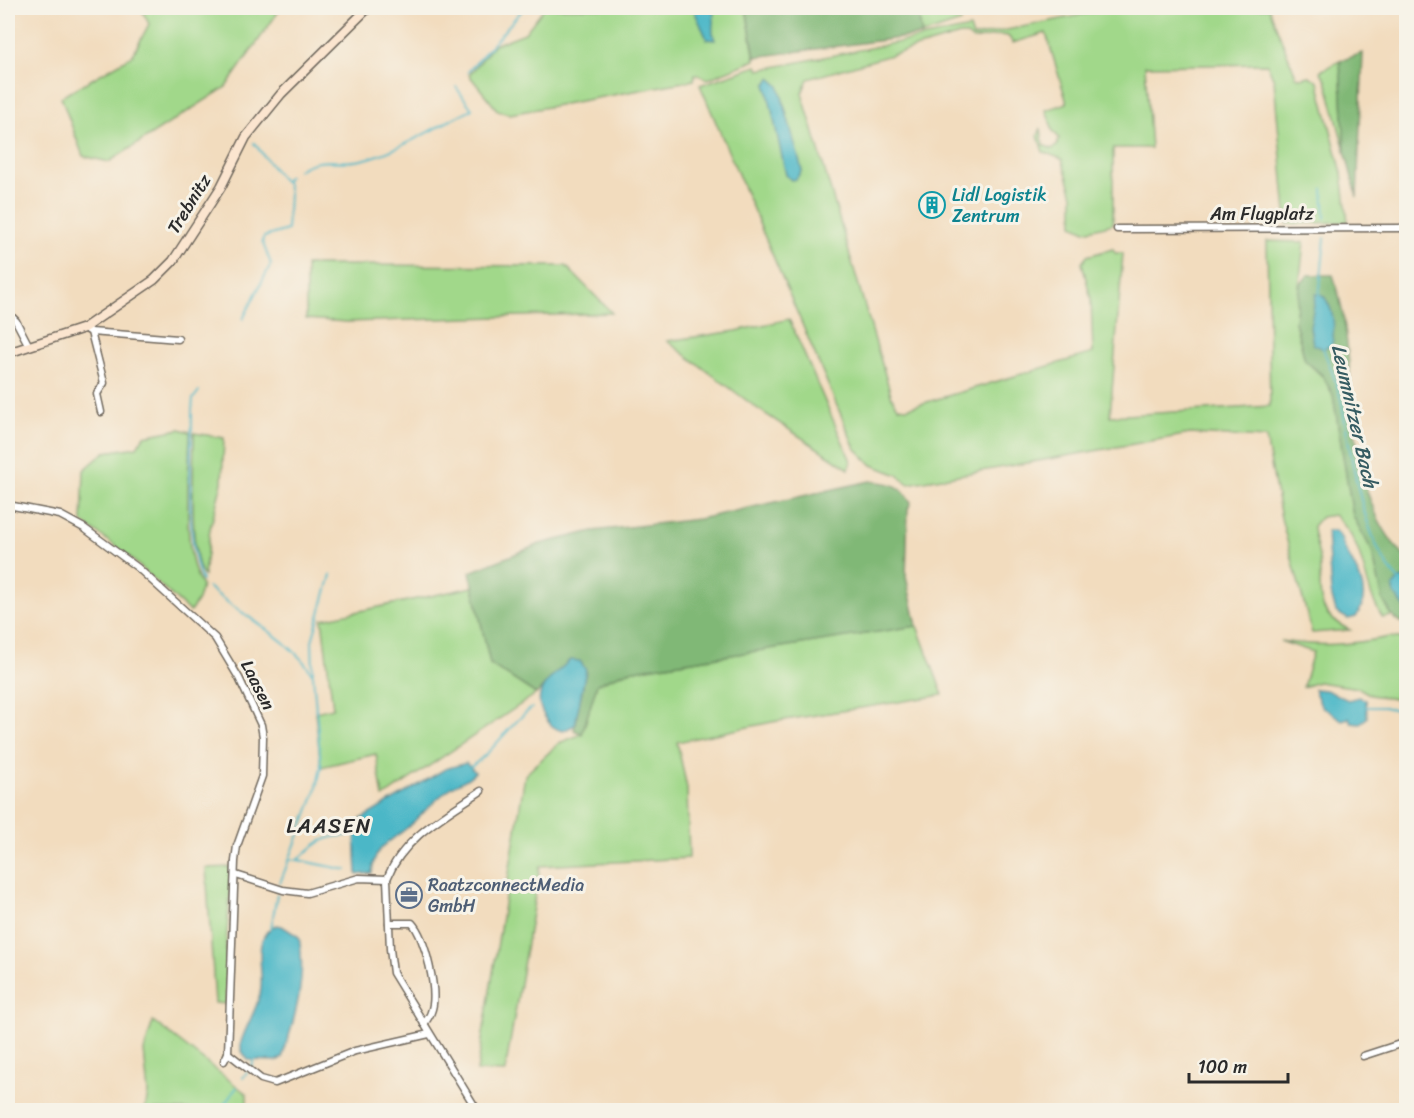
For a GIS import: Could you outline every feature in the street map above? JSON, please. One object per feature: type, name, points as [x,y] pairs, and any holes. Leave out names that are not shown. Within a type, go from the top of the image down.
[{"type":"street","name":"Trebnitz","points":[[8,353],[29,345],[88,330],[154,280],[173,261],[221,187],[246,137],[281,94],[368,8]]},
{"type":"street","name":"Am Flugplatz","points":[[1117,229],[1407,228]]},
{"type":"street","points":[[8,313],[16,321],[29,345]]},
{"type":"street","points":[[101,412],[97,394],[104,383],[88,330],[178,339]]},
{"type":"street","name":"Laasen","points":[[8,505],[60,515],[84,528],[138,568],[215,638],[239,678],[261,725],[262,776],[237,846],[230,950],[228,1053],[224,1061]]},
{"type":"street","points":[[477,1110],[393,973],[387,879],[392,866],[427,827],[482,791]]},
{"type":"street","points":[[236,875],[283,890],[308,893],[359,878],[387,879]]},
{"type":"street","points":[[389,923],[412,923],[418,930],[430,974],[433,998],[432,1012],[424,1024]]},
{"type":"street","points":[[228,1053],[261,1079],[275,1083],[355,1051],[429,1034]]},
{"type":"street","points":[[1364,1056],[1407,1042]]},
{"type":"green space","points":[[141,8],[281,8],[226,87],[109,162],[83,156],[61,97],[132,56],[149,24]]},
{"type":"green space","points":[[544,8],[746,8],[755,60],[708,79],[695,74],[694,80],[510,114],[498,111],[469,75],[494,45],[525,33]]},
{"type":"green space","points":[[746,8],[917,8],[922,35],[755,57]]},
{"type":"green space","points":[[917,8],[960,8],[961,22],[922,35]]},
{"type":"green space","points":[[1114,8],[1269,8],[1296,76],[1301,78],[1309,76],[1318,81],[1342,173],[1348,222],[1287,224],[1274,80],[1267,64],[1145,66],[1151,148],[1113,148],[1113,224],[1085,231],[1073,225],[1073,195],[1062,159],[1043,152],[1038,136],[1041,128],[1043,145],[1052,149],[1057,146],[1059,138],[1053,131],[1046,110],[1067,103],[1046,33],[1013,43],[1008,36],[1000,35],[973,40],[967,35],[960,35],[808,79],[802,93],[892,398],[898,407],[907,408],[1093,353],[1091,299],[1082,263],[1087,256],[1113,249],[1115,253],[1123,253],[1110,416],[1270,406],[1267,241],[1304,242],[1295,322],[1305,360],[1323,377],[1333,395],[1353,516],[1372,551],[1383,600],[1392,616],[1383,618],[1376,605],[1359,553],[1345,527],[1334,515],[1321,517],[1313,526],[1319,558],[1321,600],[1329,616],[1350,630],[1312,633],[1281,518],[1266,438],[1190,434],[908,484],[898,475],[872,465],[855,448],[700,85],[757,66],[759,70],[970,28],[973,37]]},
{"type":"green space","points":[[1363,53],[1357,197],[1345,151],[1340,61]]},
{"type":"green space","points":[[1340,61],[1345,151],[1326,80],[1320,71]]},
{"type":"green space","points":[[306,265],[566,266],[612,313],[347,322],[306,319]]},
{"type":"green space","points":[[1308,275],[1333,275],[1342,310],[1359,460],[1369,496],[1383,529],[1406,558],[1406,625],[1394,619],[1383,600],[1372,551],[1353,516],[1333,395],[1323,376],[1305,360],[1295,322],[1300,285]]},
{"type":"green space","points":[[789,319],[851,461],[849,469],[758,409],[667,341],[736,331]]},
{"type":"green space","points":[[180,429],[190,432],[189,534],[195,572],[202,586],[198,600],[190,612],[125,553],[82,522],[84,470],[105,452],[137,447],[144,436]]},
{"type":"green space","points":[[194,433],[224,438],[222,483],[210,529],[204,576],[199,566],[194,530]]},
{"type":"green space","points":[[870,481],[898,487],[911,502],[908,509],[906,577],[917,626],[628,671],[597,684],[582,734],[574,730],[586,671],[570,660],[536,694],[490,664],[470,572],[540,544],[593,531],[699,519]]},
{"type":"green space","points":[[473,587],[490,664],[536,694],[383,797],[376,754],[321,767],[315,712],[333,708],[322,619]]},
{"type":"green space","points":[[917,626],[943,695],[772,722],[677,742],[687,788],[689,858],[540,866],[505,1072],[477,1071],[525,775],[559,743],[582,734],[597,684],[628,671]]},
{"type":"green space","points":[[1390,637],[1406,639],[1406,701],[1371,695],[1359,688],[1318,682],[1303,687],[1313,652],[1280,641],[1335,644]]},
{"type":"green space","points":[[232,867],[226,945],[226,1004],[215,1003],[206,868]]},
{"type":"green space","points":[[153,1021],[247,1094],[247,1110],[145,1110],[148,1093],[144,1051]]},
{"type":"water","points":[[693,8],[713,8],[715,40],[707,39]]},
{"type":"water","points":[[770,78],[779,86],[802,170],[796,179],[791,180],[786,175],[766,84]]},
{"type":"water","points":[[1316,294],[1323,295],[1330,307],[1333,319],[1332,345],[1323,349],[1313,344],[1310,327]]},
{"type":"water","points":[[1327,531],[1335,531],[1340,537],[1361,581],[1363,599],[1356,617],[1348,619],[1336,612],[1331,593]]},
{"type":"water","points":[[1406,578],[1406,609],[1395,595],[1393,586],[1399,579]]},
{"type":"water","points":[[570,660],[580,661],[586,670],[575,725],[563,731],[555,728],[545,717],[539,699],[550,678]]},
{"type":"water","points":[[1314,689],[1326,690],[1348,700],[1359,697],[1366,700],[1367,718],[1360,723],[1351,722],[1349,718],[1342,720],[1321,706]]},
{"type":"water","points":[[466,763],[475,772],[452,787],[384,846],[376,857],[372,873],[357,875],[355,830],[361,819],[445,769]]},
{"type":"water","points":[[276,925],[282,926],[299,937],[302,968],[298,998],[282,1058],[276,1061],[248,1060],[241,1050],[241,1042],[260,994],[260,956],[263,938]]},
{"type":"waterway","points":[[468,72],[524,8]]},
{"type":"waterway","points":[[298,170],[314,163],[374,157],[472,109],[456,87]]},
{"type":"waterway","points":[[254,143],[287,183]]},
{"type":"waterway","points":[[243,319],[271,264],[262,241],[264,237],[287,230],[289,193],[286,179],[289,176]]},
{"type":"waterway","name":"Leumnitzer Bach","points":[[1323,189],[1325,218]]},
{"type":"waterway","name":"Leumnitzer Bach","points":[[1319,297],[1325,238]]},
{"type":"waterway","name":"Leumnitzer Bach","points":[[1323,348],[1340,394],[1355,475],[1368,523],[1387,565],[1399,580]]},
{"type":"waterway","points":[[199,391],[193,399],[192,410],[190,497],[193,543],[202,581]]},
{"type":"waterway","points":[[313,672],[312,641],[331,575]]},
{"type":"waterway","points":[[208,587],[279,639],[304,662],[313,675],[321,767],[316,791],[280,883]]},
{"type":"waterway","points":[[1367,707],[1384,707],[1406,712]]},
{"type":"waterway","points":[[469,768],[478,762],[532,708]]},
{"type":"waterway","points":[[289,859],[298,860],[326,839],[347,836]]},
{"type":"waterway","points":[[298,860],[347,870]]},
{"type":"waterway","points":[[271,929],[277,894]]},
{"type":"waterway","points":[[251,1068],[256,1057]]},
{"type":"waterway","points":[[243,1078],[247,1072]]},
{"type":"waterway","points":[[220,1110],[237,1087]]},
{"type":"place","name":"Lidl Logistik Zentrum","points":[[932,205]]},
{"type":"place","name":"RaatzconnectMedia GmbH","points":[[409,895]]},
{"type":"district","name":"LAASEN","points":[[329,826]]}]
